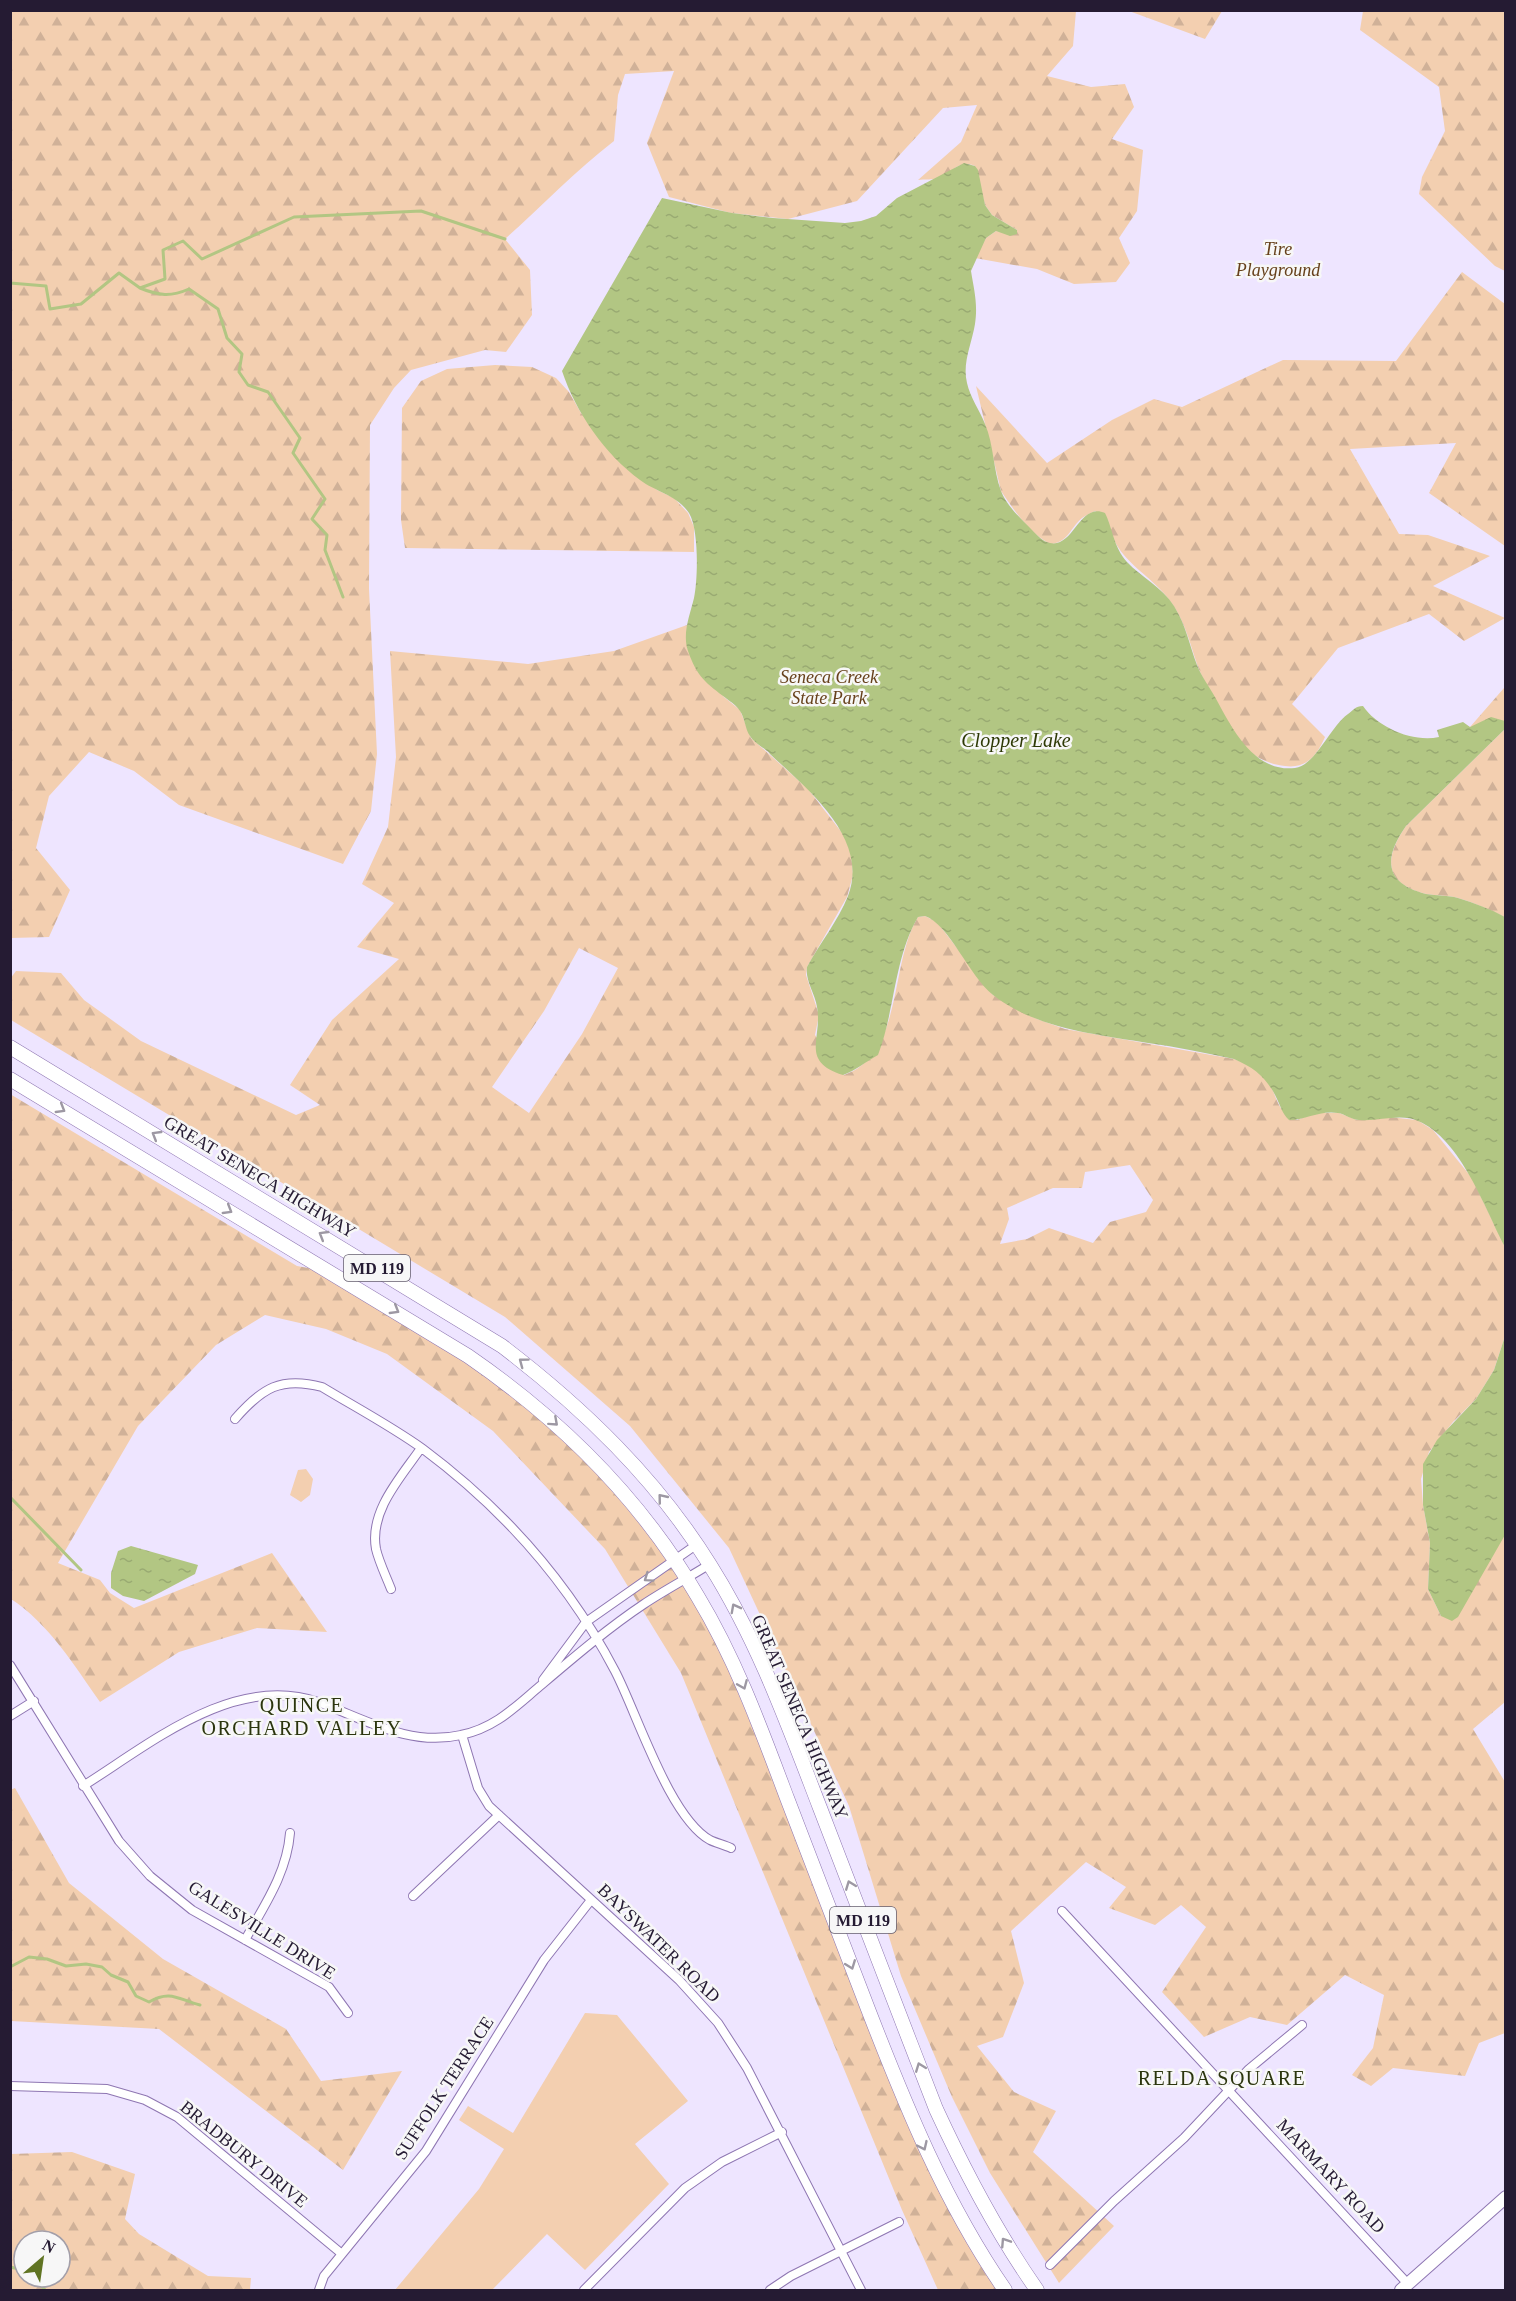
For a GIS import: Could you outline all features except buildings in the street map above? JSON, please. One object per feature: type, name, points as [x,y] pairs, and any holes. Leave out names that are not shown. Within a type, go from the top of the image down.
[{"type":"main road","name":"GREAT SENECA HIGHWAY","points":[[10,1047],[502,1346],[599,1427],[636,1466],[710,1564],[751,1638],[788,1725],[941,2119],[994,2224],[1038,2290]]},
{"type":"main road","name":"MD 119","points":[[10,1079],[411,1320],[501,1379],[552,1421],[608,1474],[675,1560],[719,1636],[759,1723],[910,2118],[957,2213],[1005,2290]]},
{"type":"street","points":[[235,1419],[261,1393],[276,1384],[304,1382],[322,1387],[421,1448],[470,1486],[519,1533],[558,1581],[586,1622],[615,1671],[661,1775],[677,1802],[709,1839],[731,1848]]},
{"type":"street","points":[[391,1588],[377,1550],[377,1523],[384,1502],[421,1448]]},
{"type":"street","points":[[83,1786],[200,1714],[226,1703],[254,1697],[288,1696],[315,1701],[404,1736],[435,1739],[462,1735],[488,1727],[519,1707],[538,1687],[586,1622],[696,1545]]},
{"type":"street","points":[[538,1687],[644,1604],[710,1564]]},
{"type":"street","name":"GALESVILLE DRIVE","points":[[10,1665],[119,1842],[150,1876],[192,1910],[329,1987],[348,2013]]},
{"type":"street","points":[[10,1716],[34,1701]]},
{"type":"street","name":"BAYSWATER ROAD","points":[[462,1735],[478,1788],[499,1815],[679,1980],[718,2023],[747,2067],[782,2132],[861,2290]]},
{"type":"street","points":[[413,1896],[499,1815]]},
{"type":"street","points":[[245,1940],[283,1870],[288,1855],[290,1833]]},
{"type":"street","name":"SUFFOLK TERRACE","points":[[319,2290],[324,2276],[426,2151],[544,1960],[591,1900]]},
{"type":"street","name":"MARMARY ROAD","points":[[1062,1911],[1230,2090],[1404,2287]]},
{"type":"street","points":[[1050,2265],[1114,2201],[1184,2138],[1249,2069],[1302,2025]]},
{"type":"street","name":"BRADBURY DRIVE","points":[[10,2086],[106,2089],[145,2100],[177,2117],[342,2254]]},
{"type":"street","points":[[584,2290],[685,2188],[722,2162],[782,2132]]},
{"type":"street","points":[[1404,2287],[1506,2197]]},
{"type":"street","points":[[770,2290],[791,2276],[899,2222]]},
{"type":"green space","points":[[1222,10],[1205,39],[1129,11]]},
{"type":"green space","points":[[10,11],[1076,11],[1073,46],[1047,76],[1091,87],[1125,84],[1134,107],[1112,139],[1143,150],[1137,211],[1119,238],[1130,263],[1116,282],[1074,284],[1037,269],[975,258],[986,238],[996,231],[1017,234],[1017,230],[992,215],[985,205],[975,166],[964,164],[939,178],[918,180],[961,142],[977,105],[943,108],[857,201],[788,219],[731,213],[669,197],[647,143],[674,71],[625,74],[618,95],[614,141],[572,176],[505,239],[530,270],[532,315],[506,352],[485,350],[411,370],[394,388],[370,425],[369,589],[377,754],[371,811],[343,864],[179,805],[134,771],[89,752],[49,796],[36,848],[70,890],[49,937],[11,938]]},
{"type":"green space","points":[[1363,11],[1505,11],[1505,271],[1495,266],[1419,194],[1422,177],[1445,131],[1439,87],[1360,30]]},
{"type":"green space","points":[[1462,272],[1505,304],[1505,546],[1429,493],[1456,443],[1350,449],[1399,534],[1428,535],[1490,556],[1433,586],[1505,618],[1464,641],[1429,614],[1338,648],[1292,704],[1325,737],[1315,755],[1305,763],[1293,766],[1265,761],[1248,750],[1227,722],[1200,673],[1187,633],[1173,605],[1117,546],[1108,520],[1095,511],[1082,518],[1061,541],[1050,544],[1035,534],[1017,513],[1001,491],[976,386],[1047,463],[1112,420],[1154,399],[1182,407],[1283,360],[1396,361]]},
{"type":"green space","points":[[495,365],[532,367],[556,378],[569,392],[581,413],[657,490],[674,498],[688,513],[694,527],[694,552],[405,548],[401,520],[402,408],[421,381],[447,369]]},
{"type":"green space","points":[[687,625],[687,648],[724,697],[740,710],[751,738],[808,789],[843,834],[851,852],[853,875],[847,897],[807,967],[806,975],[819,1015],[815,1035],[844,1075],[863,1064],[877,1048],[893,1006],[909,936],[918,917],[925,916],[937,922],[993,995],[1037,1019],[1065,1029],[1234,1059],[1260,1073],[1272,1088],[1279,1105],[1297,1120],[1316,1113],[1339,1113],[1357,1120],[1389,1117],[1417,1120],[1433,1130],[1472,1178],[1505,1247],[1505,1336],[1494,1370],[1476,1399],[1453,1422],[1429,1452],[1421,1479],[1430,1543],[1428,1589],[1441,1616],[1505,1535],[1505,1702],[1473,1729],[1505,1782],[1505,2033],[1479,2043],[1465,2076],[1393,2068],[1371,2086],[1352,2075],[1373,2048],[1384,1995],[1345,1975],[1287,2025],[1250,2017],[1204,2037],[1162,1992],[1206,1927],[1181,1905],[1155,1925],[1109,1908],[1126,1887],[1086,1862],[1011,1931],[1024,1983],[1003,2037],[977,2046],[1014,2092],[1056,2111],[1033,2152],[1114,2226],[1059,2283],[990,2173],[952,2097],[901,1976],[849,1806],[729,1548],[630,1426],[505,1317],[11,1020],[10,979],[16,971],[61,973],[84,1000],[141,1041],[296,1115],[320,1105],[290,1085],[332,1020],[399,959],[357,947],[394,903],[362,884],[388,827],[396,757],[390,651],[528,664],[614,651]],"holes":[[[579,948],[618,968],[582,1034],[529,1113],[492,1087],[544,1011]],[[1130,1165],[1153,1200],[1146,1212],[1110,1222],[1093,1243],[1049,1228],[1027,1239],[1000,1244],[1009,1219],[1007,1208],[1053,1188],[1082,1188],[1085,1172]]]},
{"type":"green space","points":[[1504,688],[1505,722],[1470,727]]},
{"type":"green space","points":[[1505,729],[1505,917],[1458,898],[1426,894],[1412,889],[1395,876],[1391,859],[1406,826]]},
{"type":"green space","points":[[10,1094],[297,1266],[331,1272],[483,1366],[617,1485],[699,1598],[942,2186],[1007,2290],[938,2290],[902,2210],[681,1673],[605,1549],[493,1431],[387,1354],[326,1329],[265,1315],[216,1345],[138,1426],[58,1563],[100,1580],[110,1593],[134,1608],[272,1553],[327,1632],[257,1628],[179,1652],[100,1702],[49,1633],[25,1609],[11,1599]]},
{"type":"green space","points":[[306,1469],[313,1479],[310,1495],[301,1502],[290,1495],[298,1470]]},
{"type":"green space","points":[[15,1788],[69,1883],[163,1959],[286,2029],[321,2081],[402,2071],[343,2170],[159,2029],[11,2021],[10,1790]]},
{"type":"green space","points":[[585,2013],[617,2015],[688,2101],[635,2144],[669,2184],[585,2270],[547,2234],[492,2290],[395,2290],[479,2189],[504,2149],[459,2120],[468,2106],[513,2133]]},
{"type":"green space","points":[[72,2152],[135,2174],[125,2219],[139,2234],[208,2276],[251,2278],[250,2290],[11,2290],[11,2154]]},
{"type":"water","name":"Clopper Lake","points":[[964,163],[975,166],[978,170],[985,205],[992,215],[1017,230],[1017,234],[1010,236],[996,231],[986,238],[971,271],[976,317],[966,376],[970,393],[988,432],[1001,491],[1010,507],[1023,521],[1045,541],[1058,543],[1065,539],[1089,514],[1096,511],[1105,513],[1122,556],[1164,593],[1174,606],[1199,669],[1236,734],[1255,755],[1267,763],[1280,768],[1295,768],[1303,765],[1316,753],[1341,720],[1360,706],[1363,706],[1369,714],[1386,727],[1418,738],[1439,737],[1437,730],[1463,722],[1470,727],[1491,717],[1505,721],[1505,729],[1406,826],[1391,858],[1395,876],[1412,889],[1426,894],[1458,898],[1505,917],[1505,1247],[1480,1195],[1459,1159],[1433,1130],[1418,1121],[1404,1118],[1359,1120],[1331,1112],[1289,1120],[1265,1079],[1234,1059],[1087,1033],[1028,1016],[993,995],[976,976],[942,929],[925,916],[918,917],[904,950],[878,1055],[843,1075],[829,1069],[821,1063],[817,1056],[817,1007],[807,977],[807,967],[848,896],[852,875],[850,854],[843,835],[817,799],[752,739],[739,709],[708,684],[695,667],[686,644],[687,624],[694,598],[697,567],[695,530],[689,513],[679,502],[640,480],[615,458],[593,432],[575,402],[562,371],[662,198],[732,213],[845,223],[876,216],[897,198]]},
{"type":"water","points":[[1505,1336],[1505,1535],[1458,1617],[1452,1621],[1441,1616],[1428,1589],[1430,1543],[1423,1505],[1423,1464],[1437,1440],[1476,1399],[1494,1370]]},
{"type":"water","points":[[131,1546],[198,1565],[195,1574],[144,1601],[123,1596],[111,1588],[111,1573],[118,1551]]},
{"type":"waterway","points":[[10,283],[46,286],[50,309],[81,304],[119,273],[140,288],[165,279],[163,250],[183,241],[202,259],[294,217],[421,211],[505,239]]},
{"type":"waterway","points":[[140,288],[153,293],[165,294],[189,289],[218,309],[227,338],[242,354],[239,372],[248,385],[268,392],[300,438],[293,453],[325,499],[312,519],[327,535],[325,550],[343,597]]},
{"type":"waterway","points":[[10,1497],[81,1570]]},
{"type":"waterway","points":[[10,1967],[29,1957],[47,1959],[66,1966],[86,1964],[102,1967],[111,1975],[128,1982],[136,1996],[149,2002],[169,1996],[200,2005]]},
{"type":"district","name":"QUINCE ORCHARD VALLEY","points":[[302,1716]]},
{"type":"district","name":"RELDA SQUARE","points":[[1222,2078]]},
{"type":"park label","name":"Tire Playground","points":[[1278,259]]},
{"type":"park label","name":"Seneca Creek State Park","points":[[829,687]]}]
